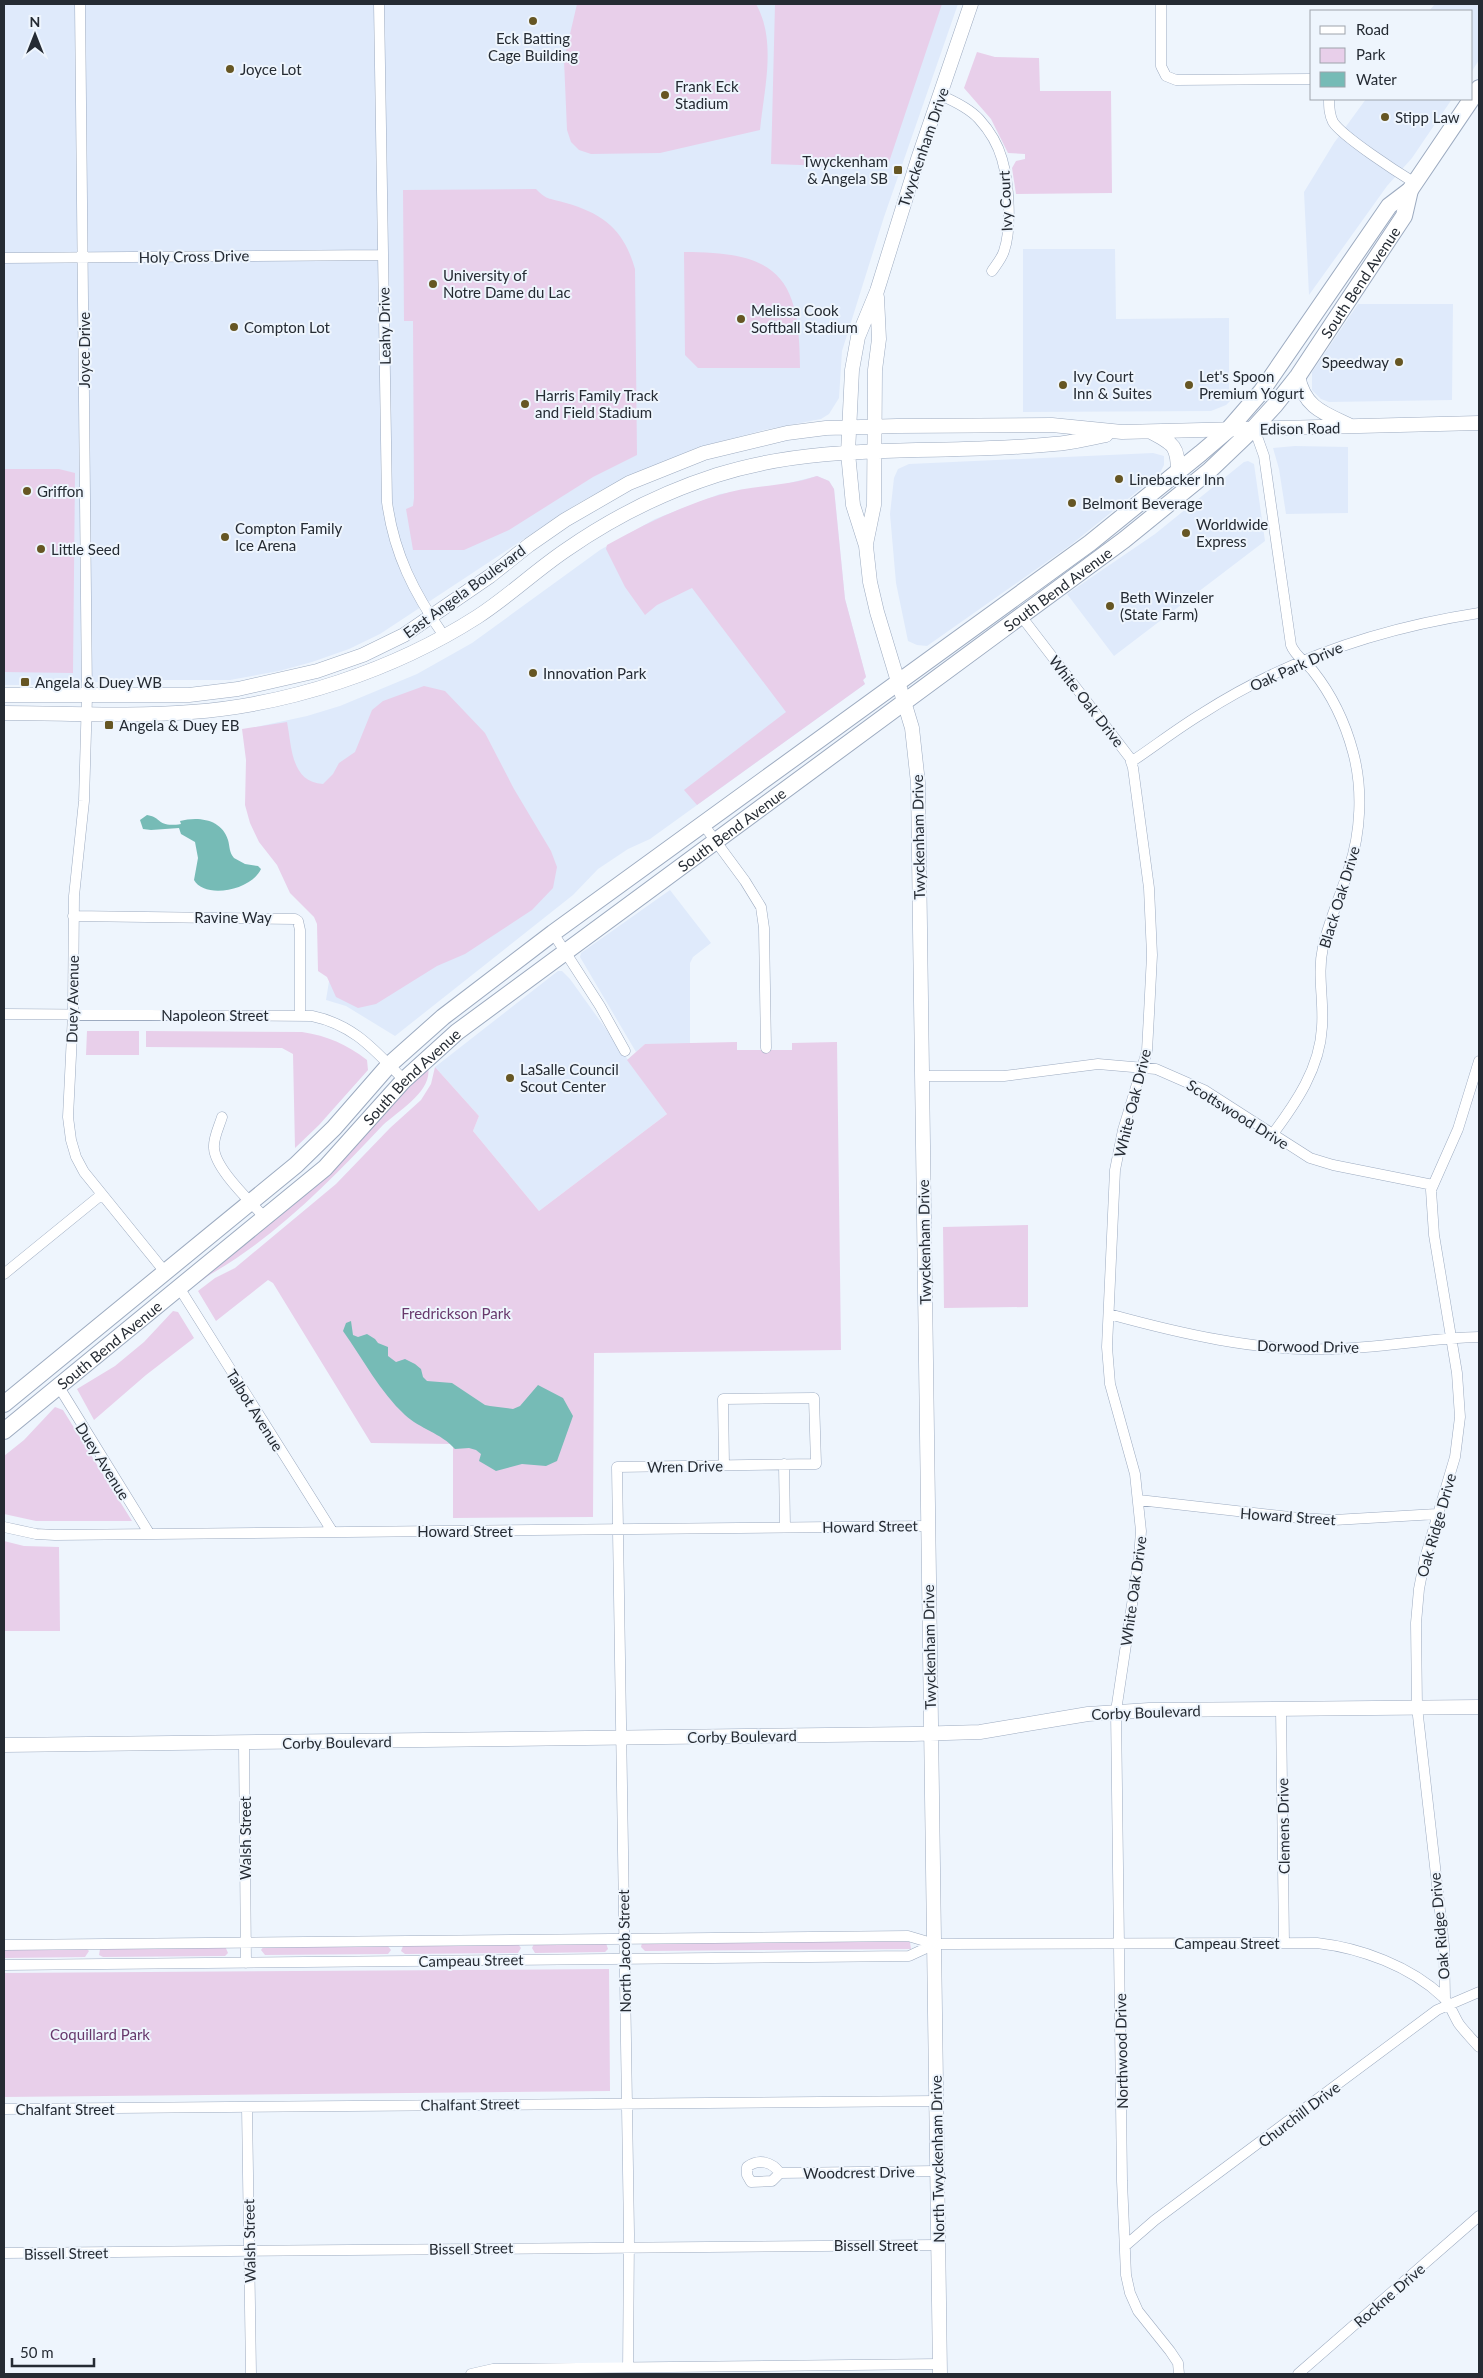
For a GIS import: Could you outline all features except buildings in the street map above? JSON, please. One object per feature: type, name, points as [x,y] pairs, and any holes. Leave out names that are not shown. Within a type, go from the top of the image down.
[{"type":"main road","name":"South Bend Avenue","points":[[4,1404],[316,1147],[389,1065],[443,1017],[553,933],[1090,543],[1228,430],[1266,385],[1389,206],[1412,187],[1471,100]]},
{"type":"main road","name":"South Bend Avenue","points":[[4,1431],[325,1168],[404,1080],[457,1032],[1021,616],[1157,514],[1209,471],[1254,428],[1298,376],[1404,216],[1412,187]]},
{"type":"street","name":"Joyce Drive","points":[[80,4],[87,696]]},
{"type":"street","name":"Leahy Drive","points":[[380,4],[389,512],[391,531],[399,558],[409,579],[444,636]]},
{"type":"street","name":"Twyckenham Drive","points":[[935,1944],[930,1734],[916,747],[905,701],[875,604],[866,546],[853,505],[848,453],[848,428],[852,370],[858,337],[876,291],[971,4]]},
{"type":"street","points":[[1160,4],[1162,66],[1163,72],[1169,78],[1176,80],[1310,79]]},
{"type":"street","name":"Ivy Court","points":[[940,94],[964,107],[978,118],[991,135],[1002,159],[1007,189],[1008,232],[1004,253],[992,271]]},
{"type":"street","points":[[1329,100],[1329,113],[1336,125],[1412,187]]},
{"type":"street","name":"Holy Cross Drive","points":[[4,258],[383,255]]},
{"type":"street","name":"Twyckenham Drive","points":[[866,546],[874,505],[875,370],[879,339],[876,291]]},
{"type":"street","points":[[1298,376],[1300,388],[1307,401],[1325,414],[1352,426]]},
{"type":"street","name":"Edison Road","points":[[848,428],[1052,425],[1122,432],[1151,432],[1479,423]]},
{"type":"street","name":"East Angela Boulevard","points":[[4,695],[188,695],[238,689],[317,672],[363,655],[404,635],[490,576],[536,540],[587,506],[630,483],[704,453],[726,447],[808,430],[848,428]]},
{"type":"street","name":"Black Oak Drive","points":[[1254,428],[1264,456],[1291,645],[1327,692],[1344,724],[1358,778],[1358,820],[1350,867],[1332,915],[1322,949],[1320,967],[1322,1027],[1320,1046],[1307,1081],[1272,1136]]},
{"type":"street","name":"Edison Road","points":[[848,453],[1055,444],[1122,432]]},
{"type":"street","points":[[1151,432],[1170,442],[1176,450],[1178,472]]},
{"type":"street","name":"East Angela Boulevard","points":[[4,713],[190,712],[273,701],[357,676],[444,636],[483,613],[571,546],[615,519],[654,500],[715,475],[746,467],[815,454],[848,453]]},
{"type":"street","name":"Oak Park Drive","points":[[1131,762],[1210,708],[1271,675],[1302,661],[1351,642],[1388,631],[1426,621],[1479,613]]},
{"type":"street","name":"White Oak Drive","points":[[1021,616],[1124,749],[1131,762],[1146,855],[1151,922],[1150,1014],[1147,1052],[1123,1130],[1116,1170],[1107,1347],[1110,1384],[1135,1474],[1140,1500],[1140,1558],[1116,1712]]},
{"type":"street","name":"Duey Avenue","points":[[87,696],[84,801],[73,916],[73,1014],[68,1117],[70,1140],[76,1157],[101,1195],[165,1272]]},
{"type":"street","points":[[703,824],[755,896],[764,918],[766,1048]]},
{"type":"street","name":"Ravine Way","points":[[73,916],[295,919],[298,921],[300,930],[300,1015]]},
{"type":"street","points":[[553,933],[600,1006],[625,1050]]},
{"type":"street","name":"Napoleon Street","points":[[4,1014],[300,1015],[323,1018],[350,1029],[362,1037],[404,1080]]},
{"type":"street","name":"Oak Ridge Drive","points":[[1446,2002],[1444,1946],[1418,1707],[1416,1662],[1418,1589],[1437,1514],[1455,1457],[1458,1436],[1458,1380],[1434,1236],[1431,1207],[1433,1185],[1458,1128],[1479,1061]]},
{"type":"street","name":"Scottswood Drive","points":[[922,1076],[1004,1076],[1098,1064],[1142,1067],[1166,1073],[1204,1090],[1272,1136],[1310,1158],[1333,1165],[1433,1185]]},
{"type":"street","points":[[222,1117],[215,1140],[214,1149],[216,1157],[226,1174],[265,1218]]},
{"type":"street","points":[[4,1274],[101,1195]]},
{"type":"street","name":"Talbot Avenue","points":[[180,1288],[332,1531]]},
{"type":"street","name":"Dorwood Drive","points":[[1109,1314],[1227,1341],[1282,1348],[1329,1349],[1372,1347],[1452,1338],[1479,1337]]},
{"type":"street","name":"Duey Avenue","points":[[59,1387],[148,1534]]},
{"type":"street","name":"Wren Drive","points":[[618,1529],[617,1466],[724,1465],[784,1464],[816,1464],[814,1398],[723,1399],[724,1465]]},
{"type":"street","points":[[784,1464],[785,1527]]},
{"type":"street","name":"Howard Street","points":[[1140,1500],[1299,1518],[1334,1520],[1437,1514]]},
{"type":"street","name":"Howard Street","points":[[4,1528],[36,1534],[148,1534],[928,1526]]},
{"type":"street","name":"North Jacob Street","points":[[618,1529],[623,1738],[626,2102],[630,2246],[628,2371]]},
{"type":"street","name":"Corby Boulevard","points":[[4,1745],[930,1734],[980,1732],[1088,1714],[1116,1712],[1479,1707]]},
{"type":"street","name":"Clemens Drive","points":[[1281,1709],[1284,1944]]},
{"type":"street","name":"Northwood Drive","points":[[1116,1712],[1122,2180],[1126,2275],[1130,2293],[1138,2311],[1170,2350],[1178,2363],[1179,2374]]},
{"type":"street","name":"Walsh Street","points":[[244,1743],[246,1963]]},
{"type":"street","name":"Campeau Street","points":[[4,1945],[908,1936],[935,1944],[1324,1944],[1363,1952],[1404,1971],[1446,2002],[1460,2024],[1479,2047]]},
{"type":"street","name":"Campeau Street","points":[[4,1965],[625,1957],[909,1956],[935,1944]]},
{"type":"street","name":"North Twyckenham Drive","points":[[935,1944],[940,2369]]},
{"type":"street","name":"Churchill Drive","points":[[1125,2246],[1155,2220],[1446,2002],[1479,1992]]},
{"type":"street","name":"Chalfant Street","points":[[4,2109],[626,2102],[936,2101]]},
{"type":"street","name":"Walsh Street","points":[[247,2107],[251,2374]]},
{"type":"street","name":"Woodcrest Drive","points":[[780,2173],[937,2171]]},
{"type":"street","name":"Rockne Drive","points":[[1298,2374],[1479,2216]]},
{"type":"street","name":"Bissell Street","points":[[4,2253],[630,2246],[938,2245]]},
{"type":"street","points":[[471,2374],[493,2369],[628,2371],[940,2369]]},
{"type":"shaded area","name":"University of Notre Dame du Lac","points":[[4,4],[958,4],[884,217],[842,351],[839,398],[829,414],[821,419],[764,430],[696,448],[623,479],[577,504],[380,634],[349,649],[312,662],[279,671],[230,680],[148,680],[4,685]]},
{"type":"shaded area","points":[[1435,4],[1479,4],[1479,60],[1473,69],[1473,10],[1430,10]]},
{"type":"shaded area","points":[[1365,100],[1451,100],[1412,158],[1387,186],[1309,295],[1304,192],[1334,143]]},
{"type":"shaded area","points":[[1023,249],[1115,249],[1116,319],[1229,318],[1229,395],[1232,399],[1226,405],[1211,411],[1023,412]]},
{"type":"shaded area","points":[[1358,304],[1453,304],[1452,400],[1329,402],[1321,399],[1312,390],[1312,372]]},
{"type":"shaded area","points":[[1295,446],[1348,447],[1348,513],[1286,514],[1279,469],[1273,448]]},
{"type":"shaded area","points":[[1153,453],[1164,456],[1164,465],[1160,473],[1072,544],[927,646],[917,645],[908,641],[896,583],[890,514],[894,478],[898,469],[909,464]]},
{"type":"shaded area","points":[[1248,461],[1254,464],[1265,541],[1114,656],[1067,594],[1155,534],[1244,462]]},
{"type":"shaded area","points":[[817,476],[829,481],[834,489],[845,599],[866,677],[863,680],[865,684],[650,839],[628,849],[598,869],[573,895],[395,1036],[346,1006],[326,1000],[331,969],[333,933],[255,762],[256,727],[307,716],[340,706],[417,674],[472,643],[600,550],[655,519],[720,494],[781,485]]},
{"type":"shaded area","points":[[670,890],[711,943],[693,957],[690,963],[690,1044],[645,1044],[636,1052],[580,957],[581,953]]},
{"type":"shaded area","points":[[558,971],[562,971],[570,979],[667,1114],[539,1211],[473,1131],[479,1116],[435,1067]]},
{"type":"green space","name":"Frank Eck Stadium","points":[[577,4],[756,4],[762,18],[768,49],[760,130],[660,153],[591,154],[579,150],[571,142],[567,130],[564,60]]},
{"type":"green space","points":[[775,4],[942,4],[887,168],[771,164]]},
{"type":"green space","points":[[977,52],[995,57],[1039,58],[1040,91],[1111,91],[1112,193],[1016,194],[1012,168],[1016,161],[1025,159],[1025,154],[1008,153],[991,119],[964,88]]},
{"type":"green space","name":"Harris Family Track and Field Stadium","points":[[536,189],[546,197],[579,207],[602,218],[618,234],[630,255],[635,269],[637,455],[593,477],[509,530],[464,550],[413,550],[406,509],[413,506],[414,498],[413,321],[404,321],[403,190]]},
{"type":"green space","name":"Melissa Cook Softball Stadium","points":[[684,252],[716,253],[741,257],[762,264],[777,275],[788,290],[795,311],[799,336],[800,368],[698,368],[685,355]]},
{"type":"green space","points":[[4,469],[59,469],[75,473],[73,673],[4,672]]},
{"type":"green space","points":[[817,476],[829,481],[834,489],[845,599],[866,677],[863,680],[865,684],[697,805],[684,790],[786,712],[692,588],[657,605],[645,615],[625,587],[606,549],[607,545],[661,517],[704,500],[743,489],[805,480]]},
{"type":"green space","points":[[424,686],[445,691],[485,733],[514,789],[551,851],[557,867],[553,888],[532,910],[465,954],[437,966],[376,1004],[358,1008],[336,997],[327,977],[318,971],[317,924],[314,917],[290,893],[277,865],[259,842],[250,823],[245,805],[246,760],[242,729],[287,722],[292,753],[299,770],[312,782],[323,784],[333,774],[339,763],[355,752],[372,710],[383,701]]},
{"type":"green space","points":[[87,1031],[139,1031],[139,1055],[86,1055]]},
{"type":"green space","points":[[146,1031],[302,1032],[328,1038],[352,1049],[367,1060],[368,1070],[319,1125],[295,1148],[293,1054],[282,1048],[146,1047]]},
{"type":"green space","name":"Fredrickson Park","points":[[737,1042],[737,1050],[792,1050],[792,1043],[837,1042],[841,1350],[594,1353],[593,1517],[453,1518],[453,1444],[371,1443],[273,1283],[268,1280],[216,1321],[198,1291],[215,1278],[235,1268],[336,1184],[390,1128],[421,1100],[431,1084],[435,1067],[479,1116],[473,1131],[539,1211],[667,1114],[627,1060],[645,1044]]},
{"type":"green space","points":[[428,1067],[428,1076],[425,1084],[413,1100],[383,1125],[302,1206],[281,1225],[235,1259],[196,1284]]},
{"type":"green space","points":[[1028,1225],[1028,1307],[944,1308],[943,1227]]},
{"type":"green space","points":[[173,1311],[178,1312],[194,1338],[146,1375],[94,1420],[77,1389],[115,1366],[144,1342]]},
{"type":"green space","points":[[55,1407],[63,1410],[132,1521],[36,1521],[4,1514],[4,1456],[24,1440]]},
{"type":"green space","points":[[4,1541],[24,1546],[59,1547],[60,1631],[4,1631]]},
{"type":"green space","points":[[901,1940],[910,1942],[911,1949],[645,1951],[641,1947],[642,1943]]},
{"type":"green space","points":[[606,1943],[608,1949],[605,1952],[535,1953],[532,1948],[534,1944]]},
{"type":"green space","points":[[518,1944],[521,1948],[518,1953],[405,1954],[401,1951],[403,1946]]},
{"type":"green space","points":[[387,1945],[391,1950],[388,1954],[265,1955],[261,1950],[264,1946]]},
{"type":"green space","points":[[225,1946],[228,1953],[225,1956],[103,1957],[99,1955],[100,1949]]},
{"type":"green space","points":[[4,1949],[87,1949],[89,1951],[85,1957],[4,1958]]},
{"type":"green space","name":"Coquillard Park","points":[[609,1969],[610,2091],[4,2097],[4,1973]]},
{"type":"water","points":[[147,815],[168,825],[181,824],[180,821],[194,819],[215,823],[225,833],[230,852],[234,858],[245,864],[258,866],[261,869],[256,877],[248,883],[228,890],[217,891],[199,886],[194,880],[198,858],[195,842],[181,834],[179,828],[143,829],[140,820]]},
{"type":"water","points":[[351,1321],[353,1335],[358,1337],[367,1334],[378,1343],[388,1347],[388,1356],[396,1362],[405,1359],[421,1369],[423,1377],[427,1381],[452,1383],[485,1405],[513,1409],[520,1406],[538,1385],[563,1398],[573,1416],[557,1461],[546,1466],[522,1464],[496,1471],[479,1461],[481,1454],[476,1450],[469,1448],[455,1449],[443,1439],[411,1420],[388,1396],[343,1331],[346,1323]]},
{"type":"place","name":"Eck Batting Cage Building","points":[[533,21]]},
{"type":"place","name":"Joyce Lot","points":[[230,69]]},
{"type":"place","name":"Frank Eck Stadium","points":[[665,95]]},
{"type":"place","name":"Stipp Law","points":[[1385,117]]},
{"type":"place","name":"Twyckenham & Angela SB","points":[[898,170]]},
{"type":"place","name":"University of Notre Dame du Lac","points":[[433,284]]},
{"type":"place","name":"Melissa Cook Softball Stadium","points":[[741,319]]},
{"type":"place","name":"Compton Lot","points":[[234,327]]},
{"type":"place","name":"Speedway","points":[[1399,362]]},
{"type":"place","name":"Ivy Court Inn & Suites","points":[[1063,385]]},
{"type":"place","name":"Let's Spoon Premium Yogurt","points":[[1189,385]]},
{"type":"place","name":"Harris Family Track and Field Stadium","points":[[525,404]]},
{"type":"place","name":"Linebacker Inn","points":[[1119,479]]},
{"type":"place","name":"Griffon","points":[[27,491]]},
{"type":"place","name":"Belmont Beverage","points":[[1072,503]]},
{"type":"place","name":"Worldwide Express","points":[[1186,533]]},
{"type":"place","name":"Compton Family Ice Arena","points":[[225,537]]},
{"type":"place","name":"Little Seed","points":[[41,549]]},
{"type":"place","name":"Beth Winzeler (State Farm)","points":[[1110,606]]},
{"type":"place","name":"Innovation Park","points":[[533,673]]},
{"type":"place","name":"Angela & Duey WB","points":[[25,682]]},
{"type":"place","name":"Angela & Duey EB","points":[[109,725]]},
{"type":"place","name":"LaSalle Council Scout Center","points":[[510,1078]]}]
